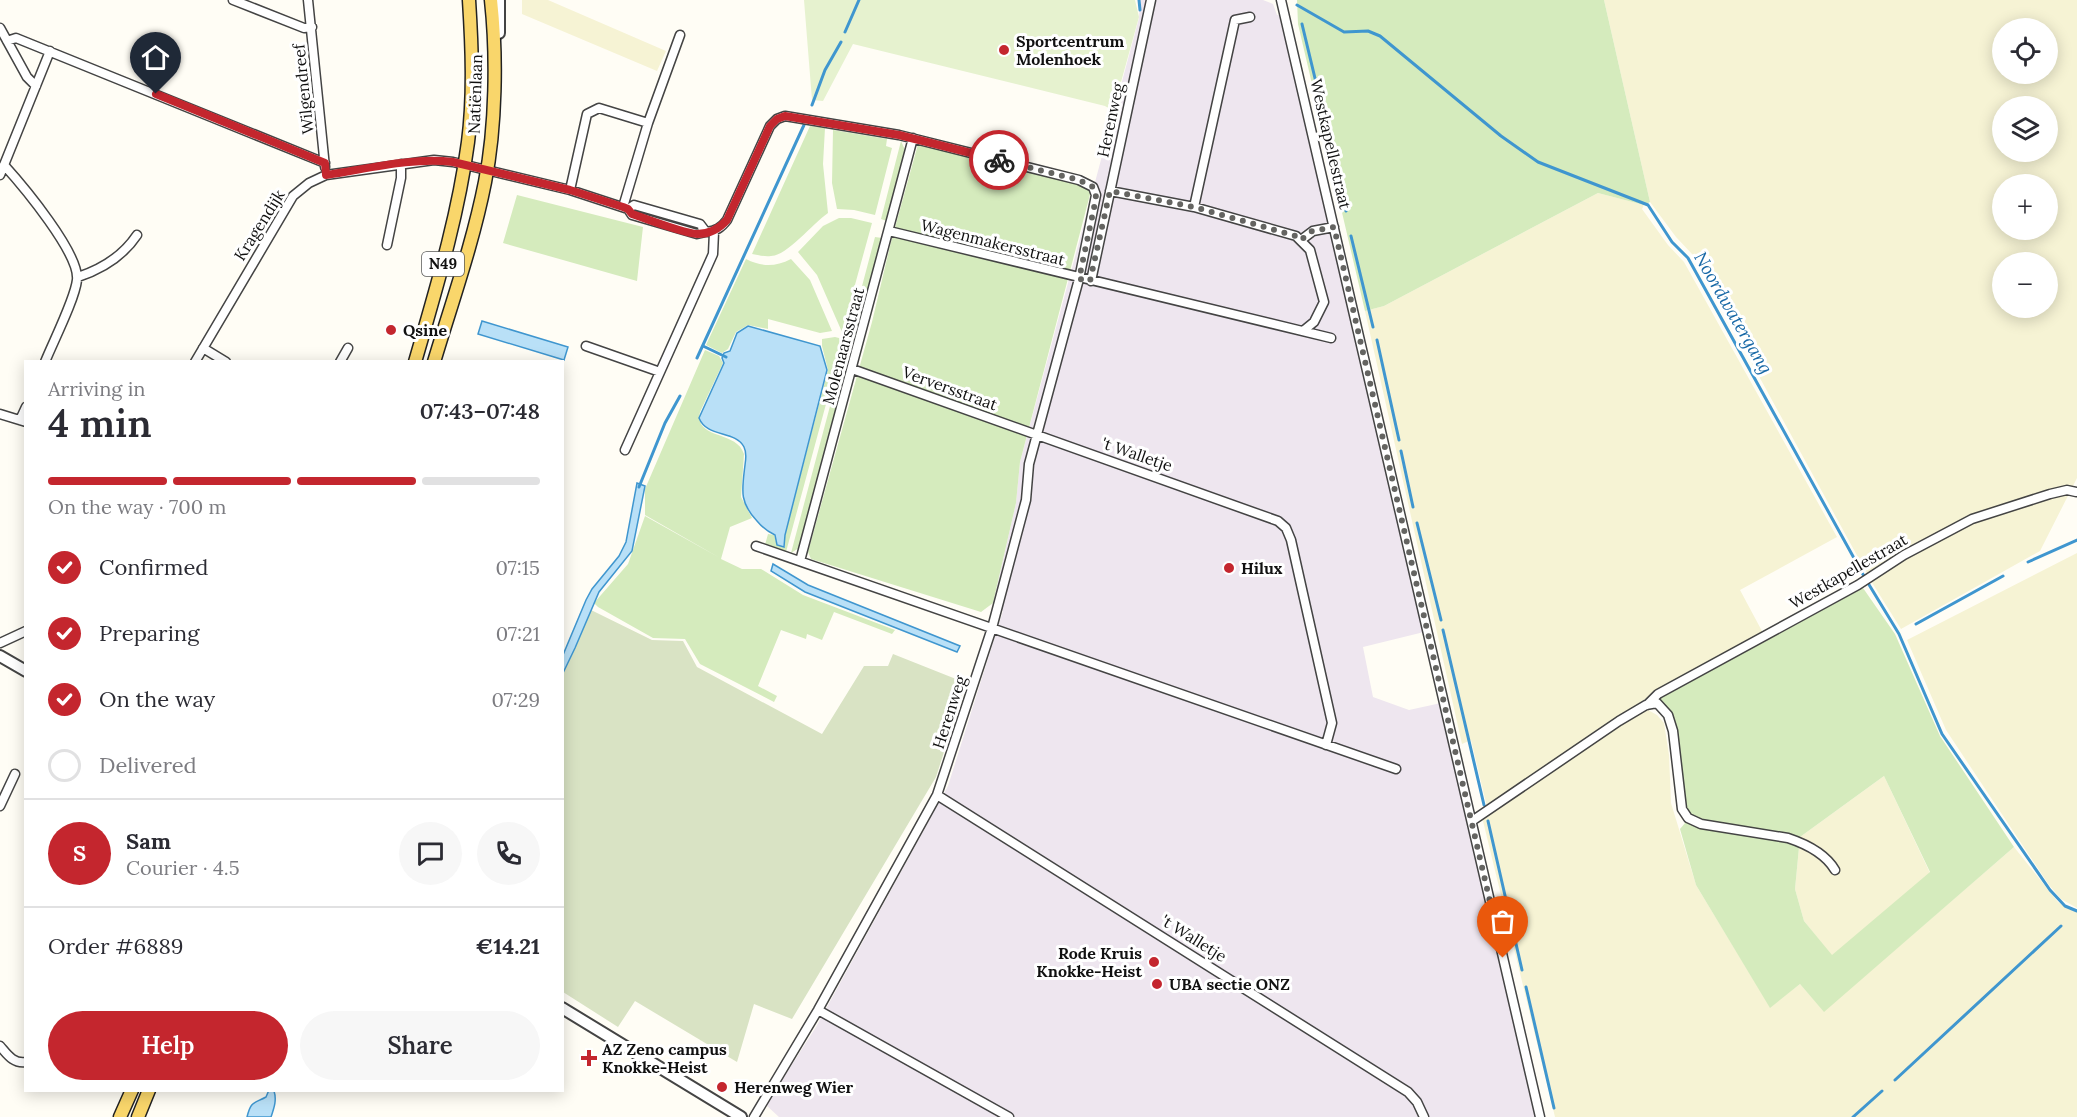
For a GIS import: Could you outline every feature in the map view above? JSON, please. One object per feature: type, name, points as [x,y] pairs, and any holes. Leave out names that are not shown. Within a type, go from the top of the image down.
[{"type":"main road","name":"Natiënlaan","points":[[416,360],[444,259],[468,140],[471,92],[469,0]]},
{"type":"main road","name":"Natiënlaan","points":[[435,360],[473,233],[487,170],[493,121],[494,56],[491,0]]},
{"type":"main road","points":[[120,1117],[131,1092]]},
{"type":"main road","points":[[138,1117],[148,1092]]},
{"type":"street","points":[[233,0],[304,28],[312,27]]},
{"type":"street","name":"Wilgendreef","points":[[308,0],[326,175]]},
{"type":"street","points":[[494,56],[500,44],[499,0]]},
{"type":"street","name":"Herenweg","points":[[1090,281],[1151,0]]},
{"type":"street","name":"Westkapellestraat","points":[[1281,0],[1540,1117]]},
{"type":"street","points":[[1194,207],[1235,20],[1250,17]]},
{"type":"street","points":[[0,28],[27,77],[36,86]]},
{"type":"street","points":[[626,208],[648,123],[680,35]]},
{"type":"street","points":[[7,40],[16,38],[50,51],[325,163]]},
{"type":"street","points":[[0,174],[50,51]]},
{"type":"street","points":[[570,190],[587,114],[599,108],[648,123]]},
{"type":"street","points":[[625,450],[713,254],[710,232],[721,228],[727,220],[770,126],[777,119],[785,116],[913,138]]},
{"type":"street","name":"Herenweg","points":[[753,1117],[818,1010],[938,795],[992,628],[1026,500],[1029,464],[1079,279],[1095,203],[1096,195],[1093,187],[1079,180],[913,138]]},
{"type":"street","name":"Molenaarsstraat","points":[[800,561],[913,138]]},
{"type":"street","points":[[0,149],[9,153]]},
{"type":"street","name":"Kragendijk","points":[[196,360],[293,196],[309,183],[326,175],[434,160],[453,162],[570,190],[626,208],[634,205],[700,224],[710,232]]},
{"type":"street","points":[[387,245],[401,177],[401,164]]},
{"type":"street","points":[[4,165],[25,188],[76,265],[78,277],[76,286],[46,360]]},
{"type":"street","points":[[1110,191],[1194,207],[1296,236],[1310,250],[1324,302],[1314,322],[1303,331]]},
{"type":"street","points":[[1301,240],[1312,231],[1334,227]]},
{"type":"street","name":"Wagenmakersstraat","points":[[888,231],[1090,281]]},
{"type":"street","points":[[78,277],[94,271],[128,249],[137,235]]},
{"type":"street","points":[[1090,281],[1331,338]]},
{"type":"street","points":[[586,346],[660,372]]},
{"type":"street","points":[[203,348],[223,360]]},
{"type":"street","points":[[341,360],[348,348]]},
{"type":"street","name":"Verversstraat","points":[[852,369],[1037,435]]},
{"type":"street","points":[[0,414],[23,421]]},
{"type":"street","name":"'t Walletje","points":[[1037,435],[1262,514],[1278,521],[1286,528],[1291,540],[1332,723],[1326,745]]},
{"type":"street","name":"Westkapellestraat","points":[[1472,821],[1646,705],[1658,694],[1858,585],[1940,535],[1972,519],[2011,505],[2067,490],[2076,492]]},
{"type":"street","points":[[756,546],[1396,769]]},
{"type":"street","points":[[0,643],[24,632]]},
{"type":"street","points":[[0,656],[24,670]]},
{"type":"street","points":[[1646,705],[1657,703],[1668,715],[1673,731],[1680,805],[1688,818],[1701,824],[1788,838],[1814,849],[1835,870]]},
{"type":"street","points":[[0,806],[15,774]]},
{"type":"street","name":"'t Walletje","points":[[938,795],[1387,1077],[1408,1092],[1417,1102],[1424,1117]]},
{"type":"street","points":[[564,1009],[741,1117]]},
{"type":"street","points":[[818,1010],[1009,1117]]},
{"type":"street","points":[[0,1046],[13,1060],[24,1062]]},
{"type":"shaded area","points":[[522,0],[548,0],[666,51],[657,71],[522,14]]},
{"type":"shaded area","points":[[1140,0],[1263,0],[1273,4],[1277,15],[1281,15],[1424,632],[1363,647],[1373,697],[1409,710],[1441,703],[1537,1117],[779,1117],[766,1105],[816,1027],[948,786],[1003,611],[993,603],[1016,503],[1020,462],[1139,18]]},
{"type":"shaded area","points":[[1604,0],[2077,0],[2077,478],[2040,551],[1901,629],[1871,581],[1692,254],[1650,202]]},
{"type":"shaded area","points":[[1598,193],[1644,205],[1642,209],[1668,245],[1684,262],[1837,537],[1740,590],[1763,633],[1651,695],[1487,807],[1471,740],[1462,744],[1365,311],[1384,306]]},
{"type":"shaded area","points":[[2077,553],[2077,908],[2061,899],[2049,885],[1946,730],[1907,640]]},
{"type":"shaded area","points":[[1648,710],[1664,723],[1669,755],[1671,803],[1696,885],[1770,1007],[1800,984],[1824,1011],[2014,847],[2058,902],[2077,912],[2077,1117],[1555,1117],[1482,817],[1638,713]]},
{"type":"shaded area","points":[[1884,776],[1930,873],[1832,956],[1804,921],[1795,889],[1800,837]]},
{"type":"green space","name":"Sportcentrum Molenhoek","points":[[804,0],[1135,0],[1139,17],[1113,111],[1105,106],[853,44],[823,101],[812,100]]},
{"type":"green space","points":[[1297,0],[1604,0],[1650,202],[1644,205],[1598,193],[1384,306],[1365,311],[1298,24]]},
{"type":"green space","points":[[810,126],[825,128],[823,164],[828,213],[785,251],[771,256],[752,254]]},
{"type":"green space","points":[[833,130],[887,139],[886,146],[892,148],[875,215],[837,209],[832,183]]},
{"type":"green space","points":[[920,137],[1093,183],[1020,462],[1016,503],[993,603],[981,612],[811,559],[808,552],[872,322]]},
{"type":"green space","points":[[901,141],[905,150],[887,221],[881,219]]},
{"type":"green space","points":[[517,195],[643,227],[637,281],[503,243]]},
{"type":"green space","points":[[839,218],[872,223],[842,332],[817,275],[798,252],[823,226]]},
{"type":"green space","points":[[875,237],[882,238],[850,360],[843,358]]},
{"type":"green space","points":[[746,259],[768,265],[779,264],[791,259],[810,280],[832,331],[820,333],[768,319],[768,329],[748,325],[736,332],[728,349],[722,353],[706,345]]},
{"type":"green space","points":[[839,338],[842,345],[786,552],[765,545],[768,534],[774,535],[777,545],[785,547],[785,535],[828,370],[822,339]]},
{"type":"green space","points":[[705,350],[719,356],[723,363],[700,412],[700,421],[709,431],[740,446],[744,454],[741,497],[752,518],[730,527],[721,559],[742,569],[761,569],[803,595],[895,630],[892,634],[834,612],[822,640],[807,634],[806,639],[781,630],[758,686],[777,696],[774,702],[700,664],[685,639],[653,638],[594,603],[628,564],[645,516],[720,558],[645,515],[645,489]]},
{"type":"green space","points":[[838,376],[844,378],[799,548],[791,553]]},
{"type":"green space","points":[[1863,588],[1895,634],[1940,736],[2014,847],[1824,1012],[1800,984],[1770,1008],[1696,885],[1680,829],[1685,823],[1670,712],[1659,699]],"holes":[[[1884,776],[1930,872],[1832,955],[1804,921],[1795,889],[1800,837]]]},
{"type":"green space","points":[[591,610],[652,640],[683,641],[697,667],[822,734],[864,666],[888,666],[893,654],[966,683],[936,777],[792,1019],[754,1004],[737,1062],[635,1001],[618,1027],[564,993],[564,669]]},
{"type":"water","points":[[482,321],[568,347],[564,360],[478,334]]},
{"type":"water","points":[[748,326],[820,346],[827,370],[785,535],[784,547],[777,545],[775,535],[759,523],[747,508],[743,495],[746,456],[744,447],[734,438],[708,429],[699,418],[724,363],[722,358],[724,353],[730,351],[737,333]]},
{"type":"water","points":[[637,483],[645,486],[632,551],[599,592],[564,671],[564,653],[586,600],[592,589],[619,556],[626,542]]},
{"type":"water","points":[[773,564],[808,585],[960,646],[957,652],[805,592],[771,571]]},
{"type":"water","points":[[268,1092],[274,1092],[271,1117],[247,1117],[251,1105],[266,1097]]},
{"type":"waterway","points":[[845,32],[859,0]]},
{"type":"waterway","points":[[1139,0],[1140,10]]},
{"type":"waterway","name":"Noordwatergang","points":[[1297,5],[1344,32],[1368,31],[1380,36],[1501,136],[1538,162],[1648,205],[1672,242],[1688,258],[1865,578]]},
{"type":"waterway","points":[[1302,24],[1331,145]]},
{"type":"waterway","points":[[812,105],[825,70],[841,42]]},
{"type":"waterway","points":[[697,358],[804,125]]},
{"type":"waterway","points":[[1333,154],[1346,211]]},
{"type":"waterway","points":[[1351,236],[1373,327]]},
{"type":"waterway","points":[[1377,340],[1399,440]]},
{"type":"waterway","points":[[703,346],[726,357]]},
{"type":"waterway","points":[[639,487],[665,423],[680,396]]},
{"type":"waterway","points":[[1401,451],[1413,507]]},
{"type":"waterway","points":[[1417,523],[1441,620]]},
{"type":"waterway","points":[[2028,562],[2077,540]]},
{"type":"waterway","points":[[1916,624],[2003,576]]},
{"type":"waterway","points":[[1868,583],[1899,634],[1942,734],[2050,890],[2065,906],[2077,911]]},
{"type":"waterway","points":[[1443,630],[1484,805]]},
{"type":"waterway","points":[[1488,821],[1522,970]]},
{"type":"waterway","points":[[1895,1080],[2061,926]]},
{"type":"waterway","points":[[1526,987],[1554,1108]]},
{"type":"waterway","points":[[1853,1117],[1882,1091]]},
{"type":"way so far","points":[[999,160],[1079,180],[1093,187],[1096,195],[1095,203],[1079,279],[1090,281],[1110,191],[1194,207],[1296,236],[1301,240],[1312,231],[1334,227],[1503,958]]},
{"type":"place","name":"Sportcentrum Molenhoek","points":[[1004,50]]},
{"type":"place","name":"Qsine","points":[[391,330]]},
{"type":"place","name":"Hilux","points":[[1229,568]]},
{"type":"place","name":"Rode Kruis Knokke-Heist","points":[[1154,962]]},
{"type":"place","name":"UBA sectie ONZ","points":[[1157,984]]},
{"type":"place","name":"AZ Zeno campus Knokke-Heist","points":[[589,1058]]},
{"type":"place","name":"Herenweg Wier","points":[[722,1087]]},
{"type":"route","points":[[156,94],[325,163],[326,175],[434,160],[453,162],[570,190],[623,207],[632,214],[697,234],[714,232],[721,228],[727,220],[770,126],[777,119],[785,116],[899,135],[999,160]]}]
